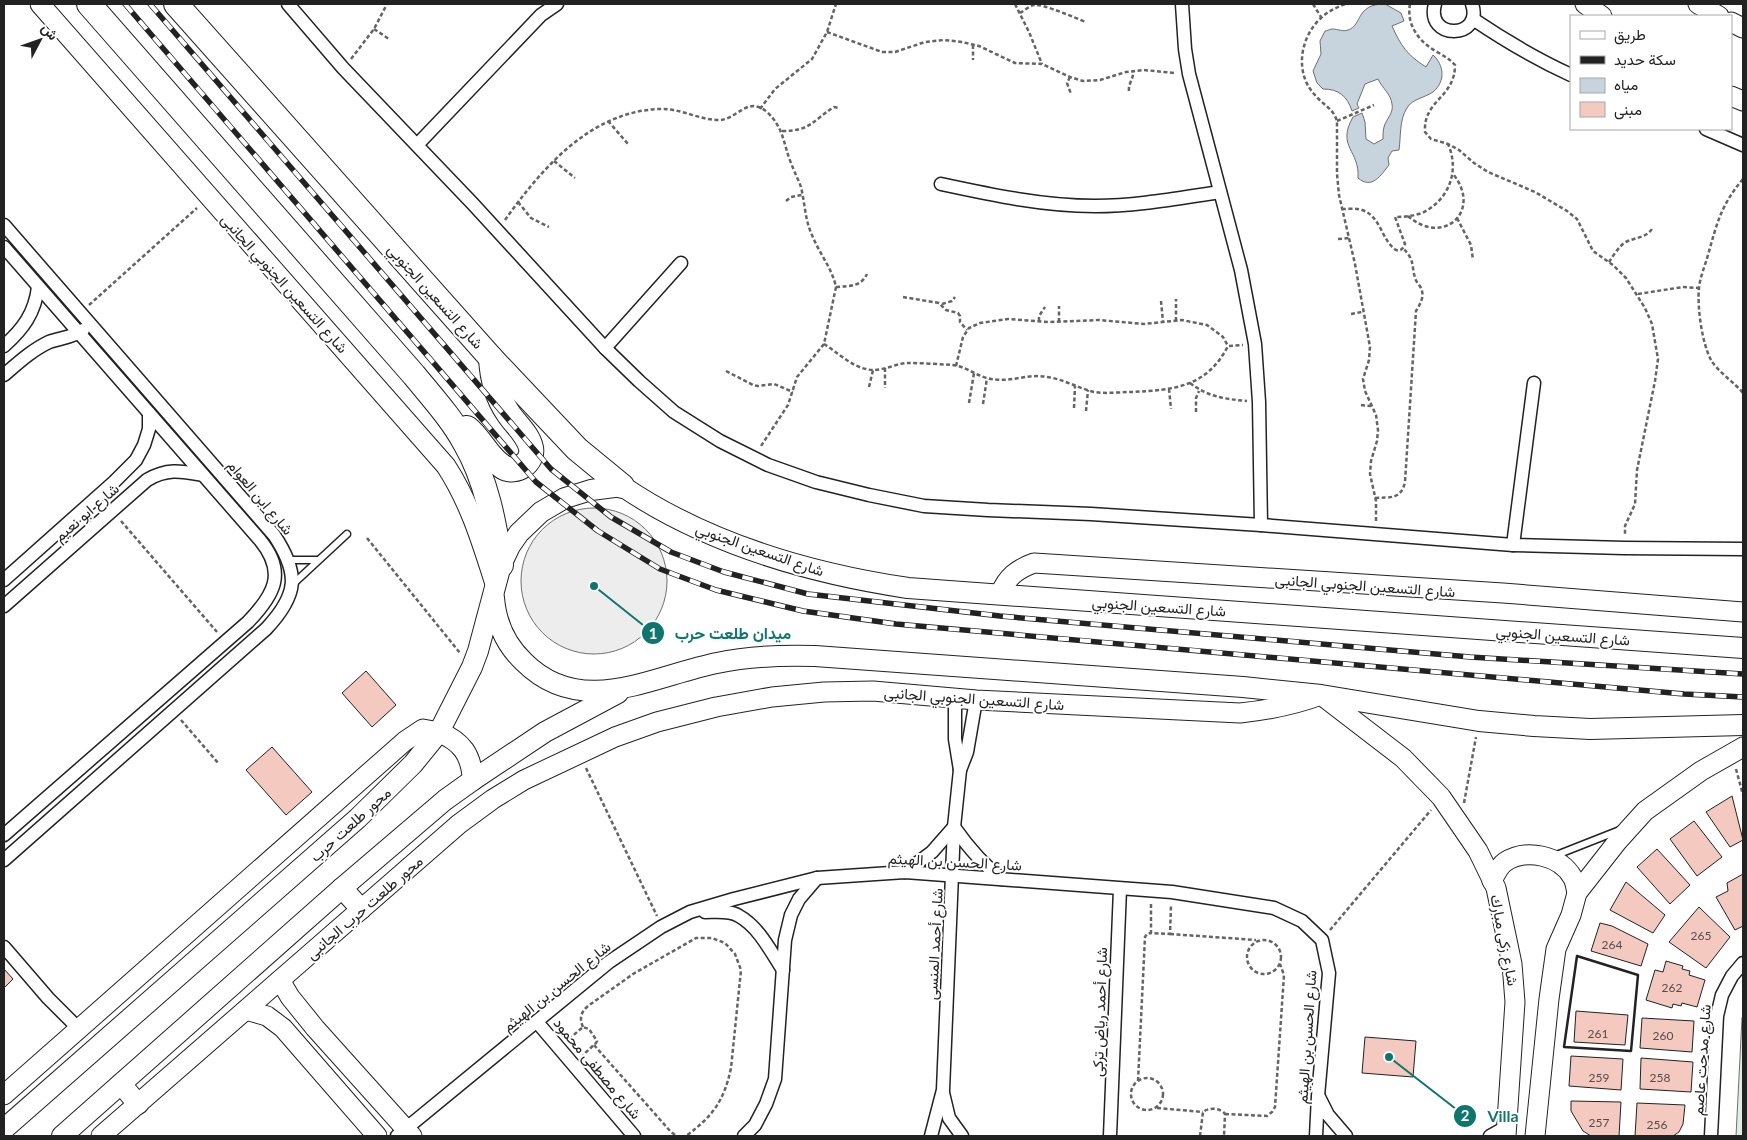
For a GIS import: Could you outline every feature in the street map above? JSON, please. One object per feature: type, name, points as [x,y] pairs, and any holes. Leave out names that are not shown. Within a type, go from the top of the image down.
[{"type":"highway","points":[[89,4],[408,368],[449,419],[465,442],[477,466],[486,491],[497,581]]},
{"type":"highway","name":"شارع التسعين الجنوبي","points":[[176,4],[491,358],[577,449],[622,486]]},
{"type":"highway","points":[[449,419],[459,423],[473,433],[505,469],[517,469],[527,463],[532,451],[529,439],[508,414],[501,401],[494,380],[491,358]]},
{"type":"main road","name":"محور طلعت حرب","points":[[4,1130],[390,789],[439,732],[472,667],[497,581],[510,546],[519,533],[529,522],[552,504],[578,493],[622,486]]},
{"type":"main road","name":"شارع التسعين الجنوبي","points":[[622,486],[641,500],[683,522],[746,547],[808,568],[864,581],[908,588],[1743,648]]},
{"type":"main road","points":[[497,581],[497,618],[509,645],[518,657],[541,676],[554,683],[582,691],[597,692],[632,686],[720,662],[780,655],[882,660],[1199,683],[1321,695],[1479,721],[1534,726],[1590,729],[1743,725]]},
{"type":"main road","points":[[62,1136],[342,888],[419,822],[472,780],[545,732],[632,686]]},
{"type":"main road","points":[[439,732],[451,737],[468,755],[472,767],[472,780]]},
{"type":"main road","points":[[342,888],[361,909]]},
{"type":"main road","points":[[121,1084],[138,1104]]},
{"type":"street","name":"شارع التسعين الجنوبي الجانبى","points":[[40,4],[446,466],[457,483],[473,517],[497,581]]},
{"type":"street","points":[[288,4],[343,68],[605,348],[639,381],[674,412],[720,441],[768,465],[816,482],[924,506],[1261,525],[1513,545],[1743,549]]},
{"type":"street","points":[[416,145],[541,16],[557,4]]},
{"type":"street","points":[[1182,4],[1189,74],[1241,270],[1255,344],[1259,402],[1261,525]]},
{"type":"street","points":[[1435,4],[1433,12],[1435,19],[1438,25],[1444,29],[1450,32],[1464,29],[1476,10],[1507,42],[1570,75]]},
{"type":"street","points":[[1585,4],[1601,15]]},
{"type":"street","points":[[1698,4],[1717,15]]},
{"type":"street","points":[[1708,130],[1743,144]]},
{"type":"street","points":[[941,184],[1023,201],[1059,205],[1133,204],[1220,192]]},
{"type":"street","name":"شارع ابن العوام","points":[[4,225],[274,535],[284,550],[291,568],[292,585],[280,614],[266,629],[4,860]]},
{"type":"street","name":"شارع ابن العوام","points":[[4,247],[269,551],[274,563],[275,576],[266,602],[226,642],[4,835]]},
{"type":"street","points":[[605,348],[681,263]]},
{"type":"street","points":[[4,346],[27,323],[33,312],[38,286]]},
{"type":"street","points":[[4,375],[35,350],[49,342],[79,333],[90,324]]},
{"type":"street","points":[[1513,545],[1534,383]]},
{"type":"street","name":"شارع ابو نعيم","points":[[4,580],[136,460],[144,445],[149,413]]},
{"type":"street","name":"شارع ابو نعيم","points":[[4,606],[147,480],[155,475],[177,470],[203,475]]},
{"type":"street","name":"شارع التسعين الجنوبي الجانبى","points":[[1000,594],[1012,574],[1021,567],[1034,563],[1503,593],[1743,612]]},
{"type":"street","points":[[169,691],[177,707]]},
{"type":"street","name":"شارع التسعين الجنوبي الجانبى","points":[[657,722],[716,707],[772,697],[824,692],[873,691],[976,700],[1240,713],[1294,705],[1321,695]]},
{"type":"street","name":"شارع زكى مبارك","points":[[1321,695],[1403,758],[1441,797],[1478,851],[1496,888],[1512,964],[1516,1002],[1507,1131]]},
{"type":"street","name":"شارع أحمد المنسى","points":[[954,698],[956,752],[960,770]]},
{"type":"street","name":"شارع أحمد المنسى","points":[[931,1136],[943,1090],[954,827],[960,770],[967,752],[976,700]]},
{"type":"street","name":"محور طلعت حرب الجانبى","points":[[101,1136],[459,824],[493,799],[524,780],[614,737],[657,722]]},
{"type":"street","points":[[4,1095],[405,741],[423,729],[439,732]]},
{"type":"street","points":[[1537,1134],[1549,1000],[1556,949],[1571,915],[1577,892],[1604,857],[1645,811],[1672,790],[1737,750]]},
{"type":"street","points":[[905,872],[932,852],[954,827],[964,842],[985,866],[1002,879]]},
{"type":"street","points":[[1492,881],[1503,863],[1518,856],[1534,854],[1549,858],[1563,866],[1573,878],[1577,892]]},
{"type":"street","name":"شارع الحسن بن الهيثم","points":[[405,1134],[609,962],[662,926],[690,912],[817,878],[905,872],[1172,892],[1274,908],[1302,921],[1322,940],[1329,973],[1316,1136]]},
{"type":"street","points":[[744,1136],[755,1125],[766,1104],[775,1078],[785,940],[791,915],[799,899],[817,878]]},
{"type":"street","name":"شارع أحمد رياض تركى","points":[[1110,1136],[1120,889]]},
{"type":"street","points":[[690,912],[726,912],[738,915],[763,940],[783,970]]},
{"type":"street","points":[[4,947],[48,998],[78,1028]]},
{"type":"street","name":"شارع مدحت عاصم","points":[[1708,1134],[1717,1016],[1722,995],[1732,976],[1743,963]]},
{"type":"street","points":[[280,980],[290,997],[315,1028],[405,1134]]},
{"type":"street","points":[[246,1010],[267,1016],[283,1028],[376,1136]]},
{"type":"street","name":"شارع مصطفى محمود","points":[[536,1022],[634,1136]]},
{"type":"street","name":"شارع أحمد المنسى","points":[[943,1090],[949,1118],[962,1136]]},
{"type":"street","points":[[1318,1096],[1328,1115],[1346,1136]]},
{"type":"street","points":[[1490,1136],[1507,1131]]},
{"type":"lane","points":[[292,585],[347,534]]},
{"type":"lane","points":[[288,560],[318,560]]},
{"type":"lane","points":[[1549,858],[1632,825]]},
{"type":"path","points":[[343,68],[374,30],[387,4]]},
{"type":"path","points":[[760,108],[776,89],[812,59],[827,32],[836,4]]},
{"type":"path","points":[[1015,4],[1042,64]]},
{"type":"path","points":[[1313,4],[1321,17]]},
{"type":"path","points":[[1344,4],[1321,17],[1311,28],[1305,41],[1302,55],[1303,70],[1307,83],[1314,95],[1331,108],[1337,121],[1336,174],[1370,347],[1364,379],[1366,391],[1376,415],[1378,430],[1377,441],[1371,460],[1370,474],[1375,498],[1376,533]]},
{"type":"path","points":[[1410,4],[1408,15],[1410,24],[1415,32],[1425,43],[1449,58],[1455,65],[1455,75],[1451,85],[1426,115],[1424,132],[1431,139],[1448,144],[1459,150],[1488,172],[1535,192],[1577,219],[1582,226],[1588,245],[1626,278],[1638,294],[1652,324],[1658,359],[1637,470],[1635,504],[1626,526],[1624,548]]},
{"type":"path","points":[[1020,13],[1030,6],[1040,5],[1086,22]]},
{"type":"path","points":[[374,30],[389,39]]},
{"type":"path","points":[[827,32],[882,52],[895,52],[925,42],[944,40],[962,42],[1015,63],[1042,64],[1083,81],[1100,80],[1144,70],[1189,74]]},
{"type":"path","points":[[973,45],[973,60]]},
{"type":"path","points":[[1129,90],[1134,77],[1133,71]]},
{"type":"path","points":[[1070,77],[1067,84],[1071,94]]},
{"type":"path","points":[[1337,121],[1374,105]]},
{"type":"path","points":[[497,231],[518,202],[554,161],[586,134],[608,121],[634,112],[661,108],[718,120],[729,117],[745,107],[755,106],[765,111],[775,120],[782,131],[802,195],[806,220],[834,278],[836,287],[824,344],[797,377],[794,392],[781,417],[753,458]]},
{"type":"path","points":[[782,131],[795,131],[811,126],[834,107],[839,108]]},
{"type":"path","points":[[608,121],[628,144]]},
{"type":"path","points":[[1403,248],[1405,244],[1403,236],[1394,217],[1420,213],[1432,207],[1442,198],[1453,174],[1453,155],[1448,144]]},
{"type":"path","points":[[554,161],[575,178]]},
{"type":"path","points":[[1408,216],[1425,228],[1437,229],[1448,226],[1458,218],[1463,208],[1464,196],[1461,184],[1453,174]]},
{"type":"path","points":[[1743,179],[1725,202],[1718,218],[1699,288],[1706,349],[1712,362],[1743,393]]},
{"type":"path","points":[[786,201],[791,197],[802,195]]},
{"type":"path","points":[[80,313],[209,197]]},
{"type":"path","points":[[518,202],[531,218],[549,227]]},
{"type":"path","points":[[1342,209],[1362,210],[1373,216],[1387,243],[1392,248],[1400,250],[1403,248]]},
{"type":"path","points":[[1458,218],[1470,246],[1473,260]]},
{"type":"path","points":[[1609,262],[1624,244],[1646,236],[1652,229]]},
{"type":"path","points":[[1338,239],[1349,238]]},
{"type":"path","points":[[1375,498],[1393,497],[1399,494],[1405,482],[1416,311],[1422,301],[1422,295],[1421,289],[1415,280],[1413,262],[1403,248]]},
{"type":"path","points":[[836,287],[860,284],[867,274]]},
{"type":"path","points":[[1638,294],[1683,287],[1699,288]]},
{"type":"path","points":[[903,297],[942,304],[952,302],[955,297]]},
{"type":"path","points":[[1176,299],[1176,321]]},
{"type":"path","points":[[1161,301],[1163,322]]},
{"type":"path","points":[[942,304],[946,310],[960,314],[960,322],[967,330]]},
{"type":"path","points":[[1059,306],[1059,322]]},
{"type":"path","points":[[1039,321],[1041,311],[1045,308]]},
{"type":"path","points":[[1351,314],[1362,312]]},
{"type":"path","points":[[956,366],[963,337],[967,330],[994,320],[1059,322],[1099,320],[1144,324],[1176,321],[1197,322],[1207,325],[1223,337],[1228,346]]},
{"type":"path","points":[[824,344],[859,367],[873,370],[906,363],[956,366],[987,378],[1001,381],[1036,376],[1049,377],[1088,390],[1106,393],[1170,389],[1190,384],[1213,368],[1228,346]]},
{"type":"path","points":[[1228,346],[1255,344]]},
{"type":"path","points":[[885,368],[885,388]]},
{"type":"path","points":[[869,386],[873,370]]},
{"type":"path","points":[[726,371],[753,385],[774,384],[794,392]]},
{"type":"path","points":[[968,403],[974,373]]},
{"type":"path","points":[[984,404],[987,378]]},
{"type":"path","points":[[1190,384],[1200,391],[1222,399],[1259,402]]},
{"type":"path","points":[[1074,408],[1075,386]]},
{"type":"path","points":[[1170,389],[1171,409]]},
{"type":"path","points":[[1086,411],[1088,390]]},
{"type":"path","points":[[1196,412],[1196,398],[1200,391]]},
{"type":"path","points":[[1361,404],[1371,406]]},
{"type":"path","points":[[112,510],[226,642]]},
{"type":"path","points":[[367,538],[472,667]]},
{"type":"path","points":[[177,707],[219,764]]},
{"type":"path","points":[[1460,823],[1479,721]]},
{"type":"path","points":[[1737,750],[1743,795]]},
{"type":"path","points":[[579,754],[662,926]]},
{"type":"path","points":[[1322,940],[1441,797]]},
{"type":"path","points":[[1151,933],[1152,890]]},
{"type":"path","points":[[1170,934],[1172,892]]},
{"type":"path","points":[[1138,1081],[1145,937],[1147,934],[1264,939],[1277,945],[1280,951],[1280,964],[1284,975],[1275,1107],[1272,1112],[1267,1116],[1261,1117],[1225,1114],[1222,1110],[1208,1108],[1203,1112],[1157,1108]]},
{"type":"path","points":[[572,1064],[596,1044],[596,1038],[580,1022],[583,1010],[588,1006],[633,974],[696,938],[712,938],[725,943],[735,954],[741,970],[731,1068],[728,1082],[716,1109],[686,1136]]},
{"type":"path","points":[[1258,940],[1252,944],[1246,956],[1247,963],[1251,969],[1257,973],[1270,974],[1280,964]]},
{"type":"path","points":[[558,1049],[583,1027]]},
{"type":"path","points":[[594,1045],[671,1132],[677,1136]]},
{"type":"path","points":[[1143,1078],[1156,1080],[1164,1090],[1162,1103],[1157,1108],[1145,1111],[1134,1104],[1131,1098],[1133,1086],[1143,1078]]},
{"type":"path","points":[[1200,1136],[1203,1112]]},
{"type":"path","points":[[1224,1136],[1225,1114]]},
{"type":"green space","points":[[1743,1015],[1743,1136],[1736,1136],[1742,1018]]},
{"type":"shaded area","points":[[594,508],[622,513],[646,529],[662,553],[667,581],[662,609],[646,633],[622,649],[594,654],[566,649],[542,633],[526,609],[521,581],[526,553],[542,529],[566,513]]},
{"type":"water","points":[[1385,4],[1401,13],[1404,21],[1392,26],[1405,50],[1426,67],[1433,55],[1441,68],[1442,78],[1433,92],[1409,105],[1401,123],[1399,150],[1392,151],[1388,158],[1389,165],[1379,177],[1372,182],[1368,182],[1358,178],[1356,161],[1348,142],[1348,127],[1353,117],[1362,113],[1365,122],[1366,139],[1374,144],[1383,139],[1384,127],[1392,110],[1390,97],[1378,79],[1365,84],[1357,104],[1359,108],[1352,111],[1348,101],[1342,94],[1334,90],[1323,89],[1317,83],[1313,71],[1321,54],[1320,41],[1325,31],[1332,29],[1348,30],[1356,24],[1364,11],[1369,7]]},
{"type":"building","points":[[366,671],[396,705],[372,727],[342,693]]},
{"type":"building","points":[[272,747],[312,792],[286,815],[246,770]]},
{"type":"building","points":[[1732,796],[1743,840],[1730,847],[1706,812]]},
{"type":"building","points":[[1694,821],[1722,857],[1697,876],[1670,839]]},
{"type":"building","points":[[1657,849],[1690,885],[1670,904],[1637,867]]},
{"type":"building","points":[[1743,874],[1743,926],[1735,930],[1716,897],[1728,891],[1727,883]]},
{"type":"building","points":[[1626,882],[1665,915],[1653,933],[1610,910]]},
{"type":"building","points":[[1699,907],[1730,937],[1706,968],[1669,942]]},
{"type":"building","points":[[1600,923],[1612,926],[1648,944],[1641,966],[1591,951]]},
{"type":"building","points":[[1666,961],[1683,966],[1682,969],[1690,971],[1689,975],[1705,980],[1697,1007],[1682,1003],[1681,1006],[1673,1004],[1672,1008],[1646,1000],[1655,970],[1663,972]]},
{"type":"building","points":[[4,969],[13,979],[4,988]]},
{"type":"building","points":[[1576,1011],[1628,1015],[1625,1045],[1574,1042]]},
{"type":"building","points":[[1642,1018],[1694,1021],[1692,1052],[1640,1048]]},
{"type":"building","points":[[1365,1037],[1416,1041],[1413,1077],[1362,1073]]},
{"type":"building","points":[[1571,1056],[1623,1059],[1621,1090],[1569,1086]]},
{"type":"building","points":[[1641,1058],[1693,1062],[1691,1092],[1640,1089]]},
{"type":"building","points":[[1571,1101],[1621,1102],[1619,1136],[1591,1136],[1583,1131],[1571,1111]]},
{"type":"building","points":[[1637,1103],[1685,1105],[1683,1124],[1679,1132],[1673,1136],[1635,1136]]},
{"type":"railway","points":[[125,4],[536,482],[598,531],[660,569],[716,590],[803,611],[896,624],[1684,694],[1743,697]]},
{"type":"railway","points":[[150,4],[551,469],[611,517],[671,552],[724,572],[808,594],[1000,616],[1470,657],[1743,674]]},
{"type":"wall","points":[[1577,956],[1638,975],[1631,1051],[1564,1047],[1577,956]]},
{"type":"place","name":"ميدان طلعت حرب","points":[[594,586]]},
{"type":"place","name":"Villa","points":[[1389,1057]]}]
